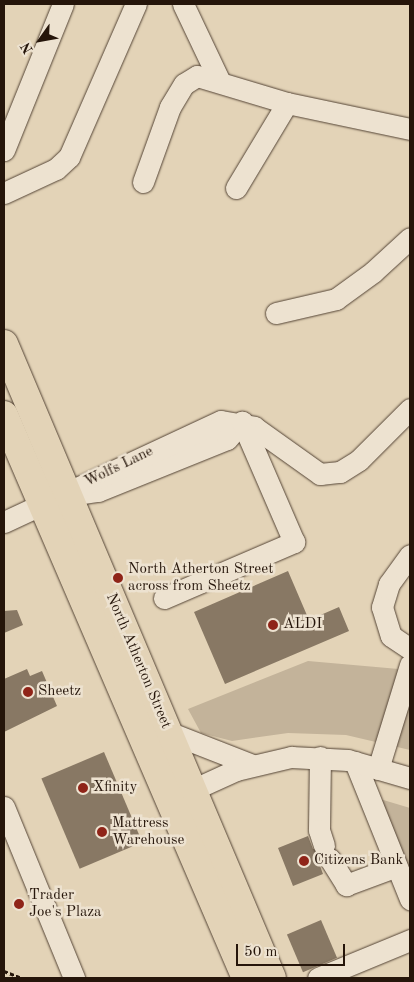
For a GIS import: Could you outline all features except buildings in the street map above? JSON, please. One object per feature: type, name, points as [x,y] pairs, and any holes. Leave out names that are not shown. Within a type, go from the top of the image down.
[{"type":"main road","name":"North Atherton Street","points":[[4,344],[66,495],[168,732],[181,795],[246,978]]},
{"type":"main road","name":"North Atherton Street","points":[[4,416],[41,506],[272,978]]},
{"type":"street","points":[[4,150],[63,4]]},
{"type":"street","points":[[4,193],[56,169],[69,157],[136,4]]},
{"type":"street","points":[[183,4],[220,82]]},
{"type":"street","points":[[143,182],[170,106],[184,84],[197,76],[287,103],[410,129]]},
{"type":"street","points":[[236,188],[287,103]]},
{"type":"street","points":[[276,313],[336,299],[374,272],[410,238]]},
{"type":"street","points":[[242,422],[312,469],[330,474],[351,466],[410,408]]},
{"type":"street","points":[[164,598],[294,542],[242,422]]},
{"type":"street","name":"Wolfs Lane","points":[[4,522],[66,495],[98,492],[227,439],[242,422]]},
{"type":"street","points":[[410,555],[389,584],[382,607],[391,636],[410,650]]},
{"type":"street","points":[[378,769],[410,665]]},
{"type":"street","points":[[168,732],[252,765]]},
{"type":"street","points":[[181,795],[252,765],[320,757],[355,762],[410,778]]},
{"type":"street","points":[[320,757],[327,852],[346,885],[397,866]]},
{"type":"street","points":[[355,762],[410,899]]},
{"type":"street","points":[[4,808],[74,978]]},
{"type":"street","points":[[318,978],[410,940]]},
{"type":"path","points":[[4,971],[22,978]]},
{"type":"shaded area","points":[[308,661],[410,670],[410,750],[346,735],[288,733],[232,741],[201,733],[188,709]]},
{"type":"shaded area","points":[[380,799],[410,808],[410,870]]},
{"type":"place","name":"North Atherton Street across from Sheetz","points":[[118,578]]},
{"type":"place","name":"ALDI","points":[[273,625]]},
{"type":"place","name":"Sheetz","points":[[28,692]]},
{"type":"place","name":"Xfinity","points":[[83,788]]},
{"type":"place","name":"Mattress Warehouse","points":[[102,832]]},
{"type":"place","name":"Citizens Bank","points":[[304,861]]},
{"type":"place","name":"Trader Joe's Plaza","points":[[19,904]]}]
